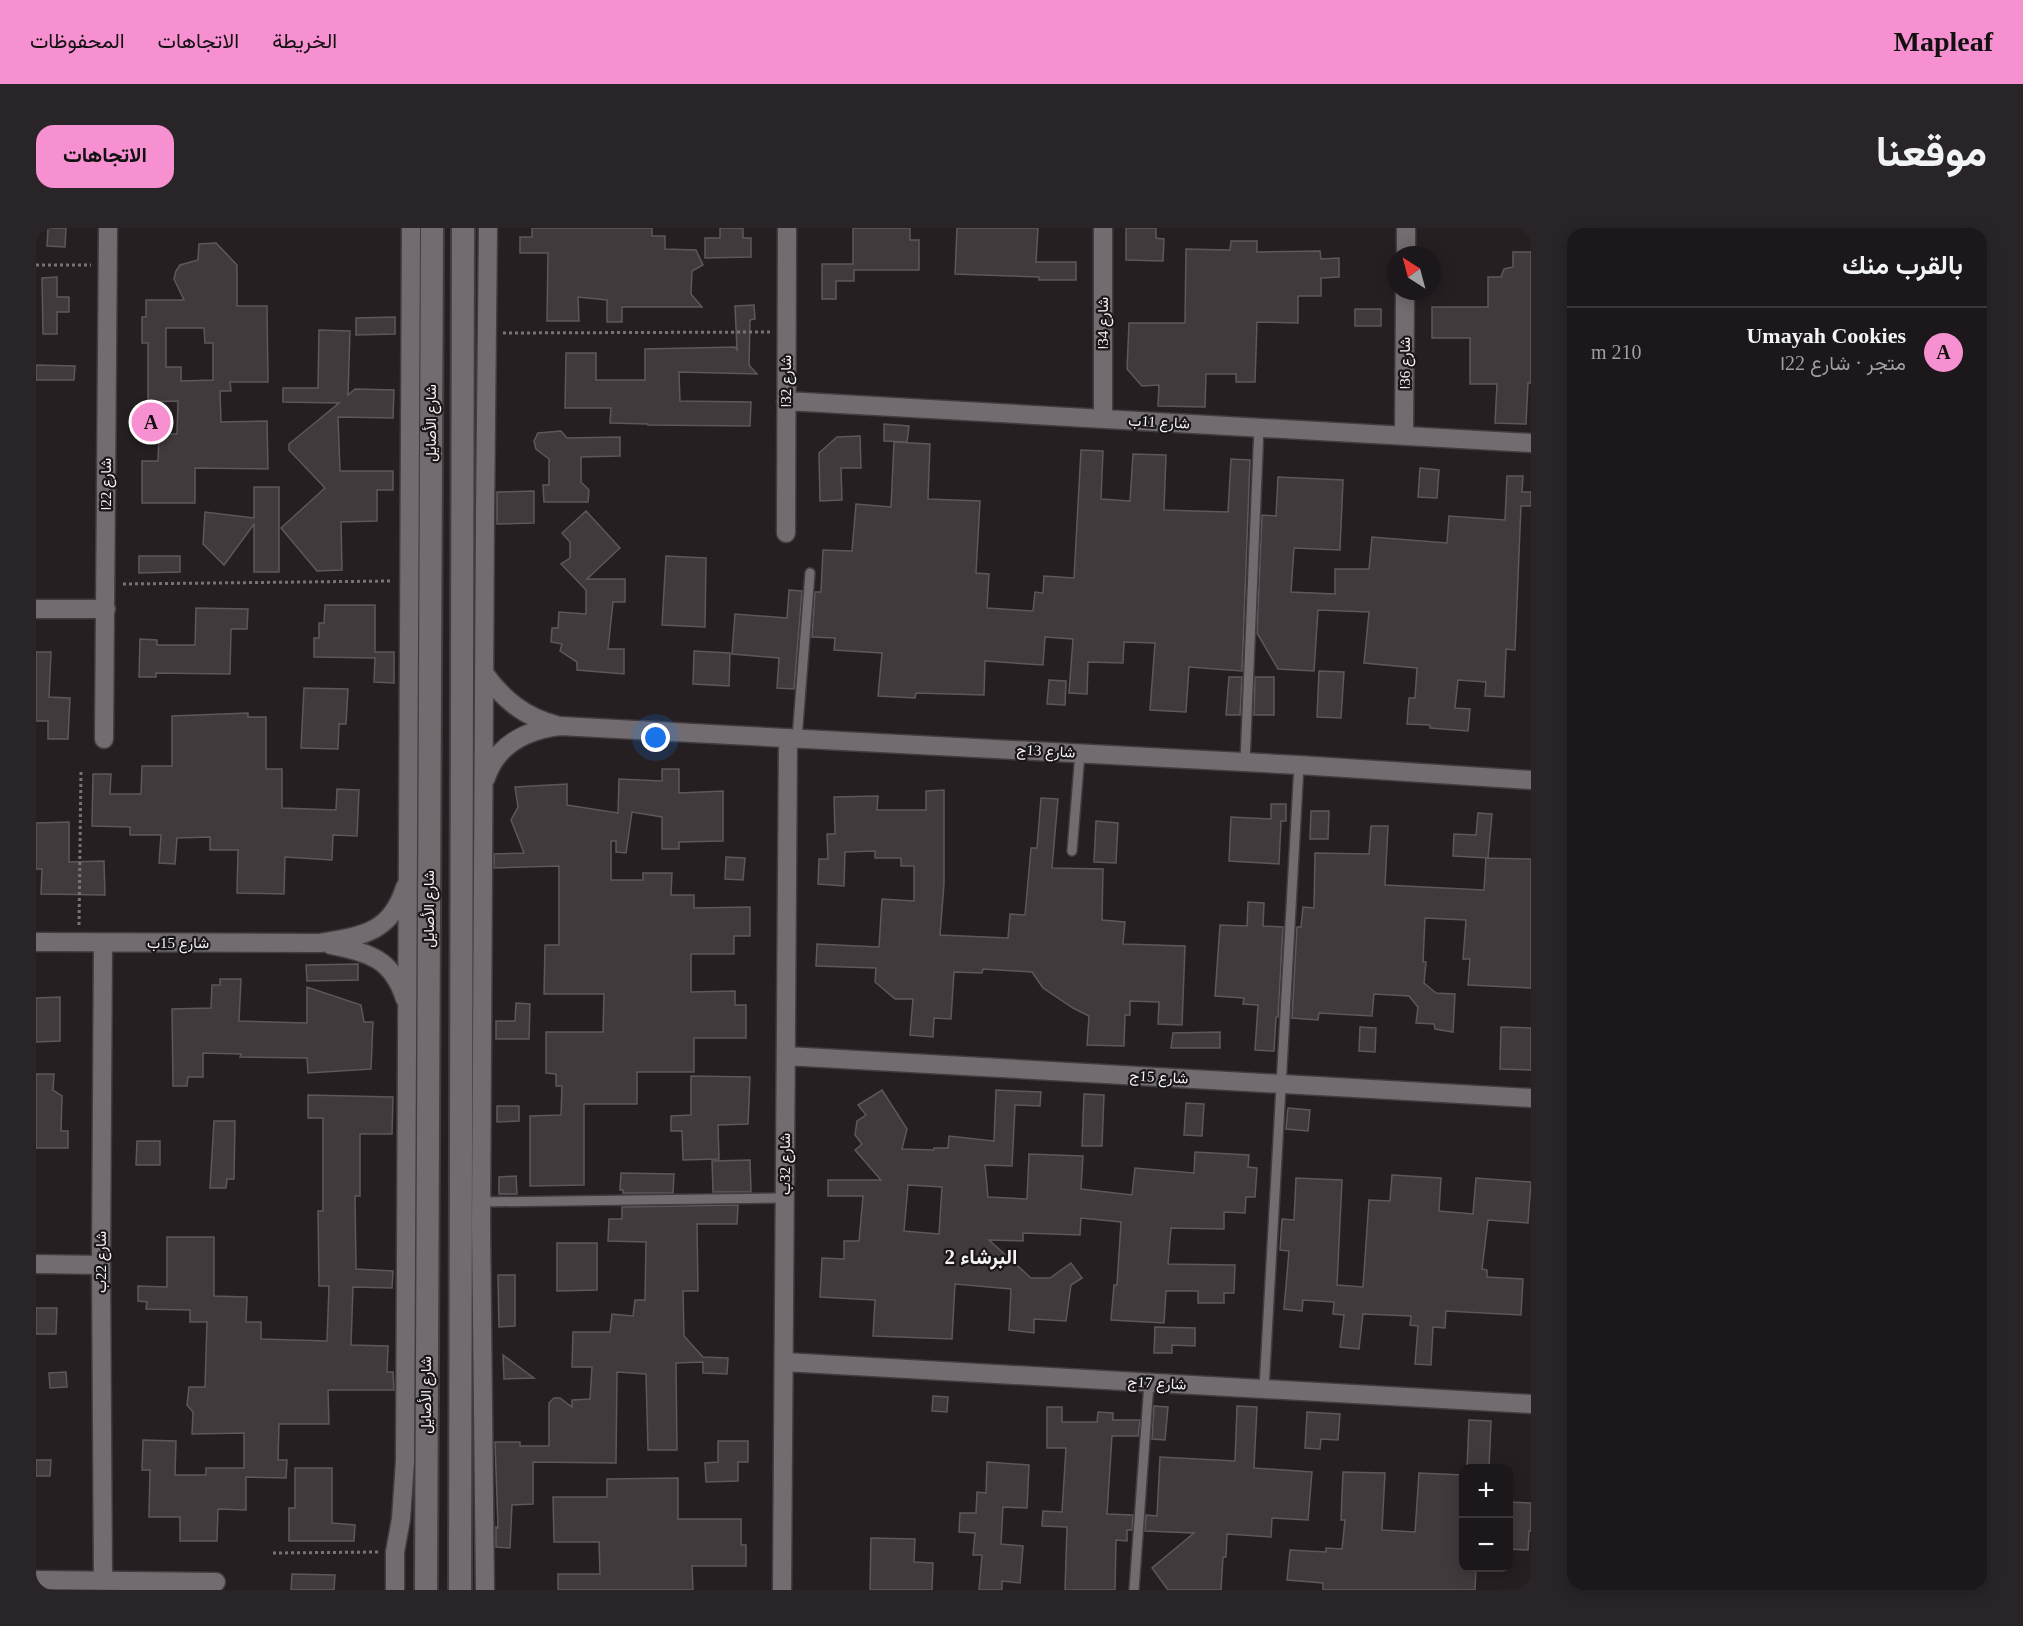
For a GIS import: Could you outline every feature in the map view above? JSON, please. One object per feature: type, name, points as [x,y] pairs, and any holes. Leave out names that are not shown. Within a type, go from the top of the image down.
[{"type":"street","name":"شارع 22ا","points":[[104,739],[108,228]]},
{"type":"street","points":[[395,1590],[395,1552],[401,1519],[416,1308],[407,1009],[411,228]]},
{"type":"street","name":"شارع الأصايل","points":[[426,1590],[416,1308],[430,802],[432,228]]},
{"type":"street","name":"شارع الأصايل","points":[[460,1590],[471,1225],[463,228]]},
{"type":"street","points":[[485,1590],[471,1225],[481,1202],[488,228]]},
{"type":"street","name":"شارع 32ا","points":[[786,533],[787,228]]},
{"type":"street","name":"شارع 34ا","points":[[1102,419],[1103,228]]},
{"type":"street","points":[[1406,228],[1406,246]]},
{"type":"street","name":"شارع 36ا","points":[[1404,436],[1405,300]]},
{"type":"street","name":"شارع 11ب","points":[[786,401],[1531,443]]},
{"type":"street","points":[[36,609],[106,609]]},
{"type":"street","name":"شارع 13ج","points":[[484,673],[508,701],[541,721],[560,726],[1299,765],[1531,780]]},
{"type":"street","name":"شارع 13ج","points":[[483,789],[494,761],[515,740],[529,732],[560,726]]},
{"type":"street","name":"شارع 32ب","points":[[782,1590],[786,1056],[793,738]]},
{"type":"street","name":"شارع 15ب","points":[[36,942],[320,943],[361,936],[382,924],[398,906],[430,802]]},
{"type":"street","name":"شارع 22ب","points":[[103,943],[101,1265],[103,1581]]},
{"type":"street","name":"شارع 15ب","points":[[320,943],[359,951],[380,961],[401,987],[407,1009]]},
{"type":"street","name":"شارع 15ج","points":[[786,1056],[1531,1098]]},
{"type":"street","points":[[36,1264],[101,1265]]},
{"type":"street","name":"شارع 17ج","points":[[784,1362],[1531,1404]]},
{"type":"street","points":[[36,1580],[216,1582]]},
{"type":"lane","points":[[1245,762],[1259,428]]},
{"type":"lane","points":[[793,738],[810,573]]},
{"type":"lane","points":[[1072,851],[1080,753]]},
{"type":"lane","points":[[1264,1389],[1299,765]]},
{"type":"lane","points":[[481,1202],[785,1198]]},
{"type":"lane","points":[[1134,1590],[1149,1383]]},
{"type":"path","points":[[36,265],[107,265]]},
{"type":"path","points":[[488,333],[787,332]]},
{"type":"path","points":[[106,584],[409,581]]},
{"type":"path","points":[[79,942],[81,771]]},
{"type":"path","points":[[273,1552],[395,1552]]},
{"type":"building","points":[[48,228],[66,228],[65,247],[47,246]]},
{"type":"building","points":[[532,228],[652,228],[652,236],[665,236],[665,249],[696,250],[703,265],[692,271],[691,294],[702,307],[622,307],[622,322],[607,322],[607,300],[578,297],[579,321],[547,321],[548,253],[520,253],[520,237],[532,237]]},
{"type":"building","points":[[720,228],[743,228],[743,238],[751,238],[751,257],[705,258],[705,238],[720,238]]},
{"type":"building","points":[[853,228],[910,228],[910,240],[919,240],[919,270],[854,270],[854,281],[836,281],[836,299],[822,299],[822,264],[853,264]]},
{"type":"building","points":[[957,228],[1038,228],[1036,262],[1076,262],[1076,280],[1039,280],[1039,277],[955,274]]},
{"type":"building","points":[[1126,228],[1156,228],[1156,238],[1164,239],[1163,261],[1126,260]]},
{"type":"building","points":[[1231,241],[1257,241],[1257,252],[1320,251],[1321,259],[1339,258],[1339,277],[1321,278],[1321,296],[1298,296],[1298,323],[1257,322],[1255,382],[1236,382],[1236,374],[1206,374],[1205,407],[1158,406],[1159,385],[1142,386],[1127,369],[1129,323],[1185,323],[1186,249],[1230,250]]},
{"type":"building","points":[[216,243],[237,265],[237,306],[267,306],[268,382],[230,382],[231,391],[220,391],[221,422],[267,421],[268,469],[195,468],[195,503],[142,503],[142,461],[158,461],[159,434],[177,434],[178,401],[148,402],[148,343],[142,343],[142,317],[146,317],[146,300],[184,300],[174,279],[176,271],[180,265],[198,260],[199,244]],"holes":[[[166,328],[204,328],[205,343],[213,343],[213,380],[181,381],[181,367],[166,367]]]},
{"type":"building","points":[[1513,252],[1531,252],[1531,383],[1528,383],[1526,424],[1495,423],[1497,384],[1470,384],[1470,338],[1432,338],[1432,307],[1488,307],[1488,277],[1501,277],[1504,269],[1513,267]]},
{"type":"building","points":[[57,277],[57,297],[69,297],[69,312],[57,312],[57,334],[43,334],[42,278]]},
{"type":"building","points":[[754,305],[755,319],[750,320],[749,365],[757,374],[679,372],[680,401],[751,402],[750,426],[610,423],[611,408],[565,408],[566,353],[596,353],[596,380],[645,380],[645,349],[735,347],[737,350],[735,306]]},
{"type":"building","points":[[1355,309],[1381,309],[1381,326],[1355,326]]},
{"type":"building","points":[[395,317],[395,334],[356,335],[356,318]]},
{"type":"building","points":[[319,330],[350,331],[348,395],[355,389],[394,390],[393,418],[338,417],[340,471],[393,471],[393,490],[377,490],[377,521],[341,522],[342,570],[317,571],[281,528],[325,488],[289,450],[289,444],[339,403],[283,402],[283,388],[318,388]]},
{"type":"building","points":[[36,365],[75,366],[74,380],[36,380]]},
{"type":"building","points":[[884,424],[909,426],[907,442],[884,441]]},
{"type":"building","points":[[561,431],[567,438],[620,437],[620,456],[581,457],[581,482],[589,490],[588,502],[544,502],[543,485],[549,485],[549,459],[536,449],[534,441],[538,433]]},
{"type":"building","points":[[860,436],[861,468],[841,468],[842,500],[820,501],[819,453],[837,437]]},
{"type":"building","points":[[894,442],[930,444],[928,499],[980,501],[976,573],[989,574],[987,608],[1033,611],[1035,592],[1043,593],[1044,576],[1074,578],[1081,450],[1103,451],[1101,499],[1130,501],[1133,454],[1166,455],[1164,510],[1228,512],[1231,459],[1250,460],[1242,671],[1189,667],[1186,712],[1150,710],[1155,643],[1124,642],[1123,663],[1088,662],[1087,694],[1069,693],[1073,639],[1045,637],[1043,665],[985,661],[984,695],[916,693],[915,698],[878,696],[882,653],[834,650],[835,638],[812,637],[815,592],[821,592],[823,550],[852,551],[856,504],[891,507]]},
{"type":"building","points":[[1420,468],[1439,470],[1437,498],[1418,497]]},
{"type":"building","points":[[1507,476],[1523,476],[1522,492],[1531,492],[1531,506],[1521,506],[1515,650],[1506,649],[1504,697],[1485,696],[1486,682],[1458,680],[1455,708],[1470,709],[1468,731],[1407,724],[1409,698],[1415,698],[1417,668],[1364,663],[1369,612],[1318,610],[1314,671],[1278,669],[1257,633],[1262,515],[1276,516],[1278,477],[1343,480],[1340,550],[1294,548],[1291,592],[1335,594],[1335,569],[1369,569],[1372,537],[1447,543],[1449,516],[1505,520]]},
{"type":"building","points":[[254,487],[279,487],[279,572],[254,572],[254,524],[224,565],[203,544],[205,512],[254,518]]},
{"type":"building","points":[[534,491],[534,523],[497,524],[497,492]]},
{"type":"building","points":[[586,511],[620,548],[587,579],[625,579],[625,602],[613,602],[608,649],[624,649],[624,674],[577,670],[577,662],[560,651],[562,644],[551,642],[552,628],[558,628],[559,612],[586,614],[586,590],[561,564],[570,558],[570,542],[562,533]]},
{"type":"building","points":[[139,556],[180,556],[180,572],[139,573]]},
{"type":"building","points":[[666,556],[706,558],[705,627],[662,625]]},
{"type":"building","points":[[789,590],[802,591],[794,689],[777,688],[779,658],[732,654],[735,614],[787,618]]},
{"type":"building","points":[[325,605],[375,605],[375,652],[394,652],[394,683],[374,682],[375,658],[314,657],[314,638],[319,638],[319,623],[324,623]]},
{"type":"building","points":[[196,608],[248,609],[247,629],[231,629],[230,674],[156,673],[156,677],[139,677],[140,639],[157,640],[157,645],[195,645]]},
{"type":"building","points":[[694,651],[730,653],[729,686],[693,684]]},
{"type":"building","points":[[36,652],[51,652],[49,697],[70,698],[68,739],[48,739],[48,721],[36,721]]},
{"type":"building","points":[[1319,671],[1344,672],[1341,718],[1317,717]]},
{"type":"building","points":[[1229,677],[1242,677],[1240,715],[1226,715]]},
{"type":"building","points":[[1255,677],[1274,677],[1274,715],[1254,715]]},
{"type":"building","points":[[1049,680],[1066,681],[1065,705],[1047,704]]},
{"type":"building","points":[[304,688],[348,689],[346,724],[339,724],[338,749],[301,748]]},
{"type":"building","points":[[248,713],[248,717],[266,717],[266,769],[282,769],[282,808],[336,810],[337,789],[359,790],[357,836],[333,835],[332,860],[285,857],[284,894],[237,893],[238,850],[210,850],[210,837],[177,838],[175,864],[159,863],[161,835],[130,835],[130,827],[92,826],[93,774],[111,774],[110,794],[141,794],[142,766],[172,766],[172,716]]},
{"type":"building","points":[[662,769],[679,769],[679,793],[723,791],[723,841],[679,842],[679,849],[662,849],[662,817],[632,812],[626,853],[616,852],[616,841],[611,841],[611,880],[643,880],[643,873],[672,873],[671,895],[694,895],[694,908],[750,907],[750,936],[734,936],[734,954],[691,954],[691,992],[735,991],[735,1005],[746,1005],[746,1038],[694,1038],[694,1072],[637,1072],[637,1104],[584,1104],[584,1185],[530,1186],[530,1116],[561,1115],[562,1086],[556,1086],[556,1074],[546,1073],[546,1032],[603,1032],[604,994],[544,994],[545,945],[559,945],[559,866],[494,868],[494,854],[524,853],[511,820],[518,807],[515,787],[567,784],[567,805],[618,813],[619,779],[662,781]]},
{"type":"building","points":[[944,790],[944,884],[940,935],[1008,938],[1010,914],[1025,915],[1031,848],[1037,848],[1041,798],[1058,799],[1052,868],[1103,869],[1102,920],[1125,922],[1123,944],[1185,946],[1182,1025],[1158,1024],[1159,1002],[1130,1001],[1130,1015],[1125,1015],[1124,1046],[1087,1045],[1089,1016],[1043,988],[1032,972],[983,969],[982,973],[954,972],[951,1019],[934,1018],[933,1037],[910,1035],[913,999],[895,999],[875,982],[876,968],[816,966],[817,944],[879,947],[882,899],[914,901],[914,866],[901,866],[901,858],[875,858],[875,851],[845,852],[844,886],[818,884],[819,859],[828,859],[827,834],[835,834],[834,797],[878,796],[877,810],[926,810],[926,791]]},
{"type":"building","points":[[1271,804],[1286,804],[1286,821],[1281,821],[1279,864],[1229,861],[1231,817],[1271,819]]},
{"type":"building","points":[[1311,811],[1329,811],[1328,839],[1310,839]]},
{"type":"building","points":[[1478,813],[1492,814],[1488,858],[1453,856],[1454,834],[1476,835]]},
{"type":"building","points":[[1096,821],[1118,823],[1116,863],[1094,862]]},
{"type":"building","points":[[69,822],[69,862],[104,861],[105,895],[41,894],[42,869],[36,869],[36,823]]},
{"type":"building","points":[[1371,826],[1388,826],[1385,885],[1484,890],[1486,858],[1531,859],[1531,988],[1468,985],[1470,959],[1463,959],[1466,920],[1425,918],[1424,983],[1436,993],[1455,994],[1453,1032],[1435,1029],[1434,1024],[1416,1023],[1418,1007],[1409,996],[1374,994],[1372,1016],[1319,1013],[1318,1020],[1292,1018],[1297,927],[1301,927],[1303,907],[1314,908],[1315,853],[1369,854]]},
{"type":"building","points":[[726,857],[745,858],[743,880],[725,879]]},
{"type":"building","points":[[1248,902],[1264,903],[1263,926],[1283,927],[1274,1051],[1255,1050],[1258,1005],[1243,1004],[1244,998],[1215,996],[1220,925],[1247,926]]},
{"type":"building","points":[[358,964],[358,980],[307,981],[306,965]]},
{"type":"building","points":[[220,979],[241,979],[239,1021],[307,1023],[307,987],[361,1005],[364,1022],[373,1022],[371,1069],[308,1073],[307,1058],[240,1057],[241,1054],[203,1053],[203,1077],[188,1077],[187,1086],[173,1086],[172,1009],[211,1008],[212,985],[220,985]]},
{"type":"building","points":[[60,997],[60,1041],[36,1042],[36,998]]},
{"type":"building","points":[[516,1003],[530,1004],[529,1039],[496,1039],[496,1021],[515,1021]]},
{"type":"building","points":[[1360,1027],[1376,1028],[1375,1052],[1359,1051]]},
{"type":"building","points":[[1501,1027],[1531,1028],[1531,1070],[1500,1069]]},
{"type":"building","points":[[1220,1032],[1220,1048],[1171,1048],[1173,1033]]},
{"type":"building","points":[[36,1074],[54,1074],[53,1090],[62,1096],[61,1131],[68,1131],[68,1148],[36,1148]]},
{"type":"building","points":[[691,1076],[750,1077],[748,1124],[718,1125],[719,1159],[683,1160],[682,1131],[671,1131],[671,1116],[691,1115]]},
{"type":"building","points":[[882,1090],[907,1129],[902,1149],[934,1150],[934,1148],[948,1148],[949,1136],[994,1141],[996,1090],[1041,1092],[1040,1106],[1015,1105],[1012,1166],[985,1165],[988,1197],[1027,1199],[1029,1154],[1083,1156],[1081,1189],[1132,1195],[1135,1168],[1194,1173],[1195,1152],[1249,1155],[1248,1167],[1257,1168],[1255,1197],[1246,1197],[1245,1213],[1224,1212],[1224,1229],[1171,1228],[1168,1264],[1235,1265],[1234,1293],[1224,1293],[1224,1303],[1198,1303],[1198,1291],[1166,1291],[1164,1323],[1111,1320],[1114,1285],[1117,1285],[1121,1222],[1081,1218],[1080,1235],[1023,1233],[1023,1241],[989,1240],[1031,1278],[1050,1278],[1071,1263],[1082,1278],[1071,1285],[1066,1321],[1034,1319],[1034,1333],[1009,1330],[1011,1289],[955,1284],[952,1339],[873,1336],[875,1300],[820,1297],[822,1258],[844,1259],[844,1241],[859,1241],[863,1196],[828,1196],[828,1180],[881,1180],[855,1150],[862,1144],[855,1135],[857,1121],[866,1115],[858,1105]],"holes":[[[908,1185],[942,1187],[939,1234],[904,1231]]]},
{"type":"building","points":[[1084,1094],[1104,1095],[1102,1146],[1082,1146]]},
{"type":"building","points":[[308,1095],[393,1097],[392,1134],[360,1134],[360,1196],[355,1196],[356,1269],[393,1271],[392,1288],[353,1287],[351,1345],[388,1346],[387,1372],[393,1372],[394,1390],[328,1390],[329,1424],[279,1424],[278,1460],[287,1460],[286,1478],[246,1477],[246,1510],[218,1509],[217,1541],[180,1541],[180,1517],[149,1517],[150,1470],[142,1470],[143,1440],[176,1441],[175,1475],[206,1475],[206,1468],[244,1468],[244,1433],[192,1434],[193,1412],[187,1405],[189,1387],[205,1387],[207,1322],[190,1322],[190,1310],[146,1309],[147,1302],[138,1301],[138,1286],[167,1287],[167,1237],[214,1237],[214,1296],[247,1297],[246,1322],[261,1322],[261,1339],[327,1341],[329,1286],[319,1286],[318,1211],[323,1211],[323,1118],[308,1118]]},
{"type":"building","points":[[1186,1103],[1204,1104],[1202,1136],[1184,1135]]},
{"type":"building","points":[[497,1106],[519,1106],[519,1121],[497,1122]]},
{"type":"building","points":[[1288,1108],[1310,1110],[1308,1131],[1286,1129]]},
{"type":"building","points":[[214,1121],[235,1121],[234,1179],[227,1179],[226,1188],[210,1188]]},
{"type":"building","points":[[137,1141],[160,1141],[160,1165],[136,1165]]},
{"type":"building","points":[[750,1160],[751,1192],[713,1192],[712,1161]]},
{"type":"building","points":[[621,1173],[674,1174],[673,1193],[623,1193],[623,1190],[620,1190]]},
{"type":"building","points":[[1392,1175],[1441,1178],[1439,1211],[1473,1214],[1476,1178],[1531,1182],[1528,1223],[1488,1220],[1482,1269],[1487,1270],[1487,1277],[1523,1279],[1521,1315],[1446,1311],[1445,1328],[1433,1327],[1431,1365],[1415,1364],[1418,1326],[1410,1325],[1411,1316],[1363,1314],[1359,1349],[1340,1347],[1344,1315],[1333,1314],[1334,1302],[1303,1300],[1302,1311],[1284,1309],[1289,1251],[1280,1250],[1282,1219],[1294,1220],[1296,1178],[1342,1180],[1337,1285],[1363,1287],[1369,1200],[1390,1201]]},
{"type":"building","points":[[516,1176],[517,1194],[499,1194],[499,1177]]},
{"type":"building","points":[[738,1205],[737,1224],[697,1224],[698,1291],[683,1291],[684,1336],[703,1357],[728,1358],[727,1374],[703,1373],[703,1362],[676,1363],[677,1450],[648,1450],[646,1374],[617,1372],[616,1463],[533,1462],[533,1504],[512,1505],[510,1548],[496,1547],[496,1527],[498,1528],[495,1442],[520,1442],[520,1446],[549,1446],[549,1403],[554,1398],[560,1398],[572,1407],[572,1400],[590,1399],[592,1367],[572,1367],[573,1332],[610,1332],[612,1314],[633,1316],[635,1300],[645,1300],[646,1242],[608,1241],[609,1219],[622,1219],[622,1207]]},
{"type":"building","points":[[557,1243],[597,1243],[597,1290],[557,1291]]},
{"type":"building","points":[[498,1275],[515,1275],[515,1326],[499,1327]]},
{"type":"building","points":[[36,1308],[57,1308],[56,1334],[36,1334]]},
{"type":"building","points":[[1155,1327],[1195,1328],[1195,1346],[1172,1345],[1172,1353],[1154,1353]]},
{"type":"building","points":[[503,1355],[534,1378],[504,1379]]},
{"type":"building","points":[[66,1372],[67,1387],[50,1388],[49,1373]]},
{"type":"building","points":[[933,1396],[948,1397],[947,1412],[932,1411]]},
{"type":"building","points":[[1154,1406],[1168,1407],[1165,1440],[1152,1439]]},
{"type":"building","points":[[1237,1406],[1257,1407],[1254,1468],[1312,1472],[1308,1520],[1272,1518],[1271,1537],[1227,1534],[1221,1590],[1168,1590],[1152,1568],[1194,1533],[1145,1531],[1146,1515],[1157,1516],[1160,1457],[1235,1461]]},
{"type":"building","points":[[1047,1407],[1062,1407],[1062,1422],[1097,1422],[1098,1412],[1113,1413],[1113,1420],[1140,1420],[1138,1436],[1112,1436],[1107,1514],[1133,1515],[1132,1530],[1127,1530],[1127,1541],[1116,1540],[1115,1590],[1065,1590],[1067,1527],[1042,1526],[1043,1511],[1062,1512],[1066,1448],[1047,1448]]},
{"type":"building","points":[[1307,1412],[1340,1414],[1338,1440],[1321,1439],[1320,1449],[1305,1448]]},
{"type":"building","points":[[1469,1420],[1491,1421],[1489,1464],[1467,1464]]},
{"type":"building","points":[[718,1441],[748,1441],[748,1462],[738,1462],[738,1481],[706,1482],[705,1463],[718,1462]]},
{"type":"building","points":[[36,1460],[51,1460],[50,1476],[36,1476]]},
{"type":"building","points":[[987,1462],[1029,1465],[1027,1508],[1003,1507],[1001,1544],[1023,1546],[1020,1583],[1002,1581],[1002,1590],[979,1590],[982,1555],[973,1555],[975,1533],[959,1532],[960,1513],[976,1513],[977,1492],[986,1493]]},
{"type":"building","points":[[295,1468],[332,1468],[332,1523],[355,1525],[354,1541],[289,1541],[289,1508],[295,1508]]},
{"type":"building","points":[[1343,1472],[1385,1473],[1382,1530],[1415,1532],[1419,1473],[1459,1475],[1459,1572],[1476,1572],[1475,1590],[1323,1590],[1323,1583],[1287,1580],[1290,1550],[1326,1552],[1326,1548],[1342,1549],[1345,1520],[1341,1520]]},
{"type":"building","points":[[678,1478],[678,1519],[741,1519],[741,1545],[746,1545],[746,1566],[692,1566],[693,1590],[558,1590],[558,1574],[600,1574],[599,1542],[554,1542],[553,1497],[607,1497],[607,1479]]},
{"type":"building","points":[[1513,1502],[1531,1503],[1528,1550],[1513,1549]]},
{"type":"building","points":[[871,1538],[915,1539],[914,1562],[933,1563],[932,1590],[870,1590]]},
{"type":"building","points":[[292,1574],[335,1575],[334,1590],[291,1590]]},
{"type":"place","name":"Umayah Cookies","points":[[151,422]]},
{"type":"district","name":"البرشاء 2","points":[[981,1257]]}]
